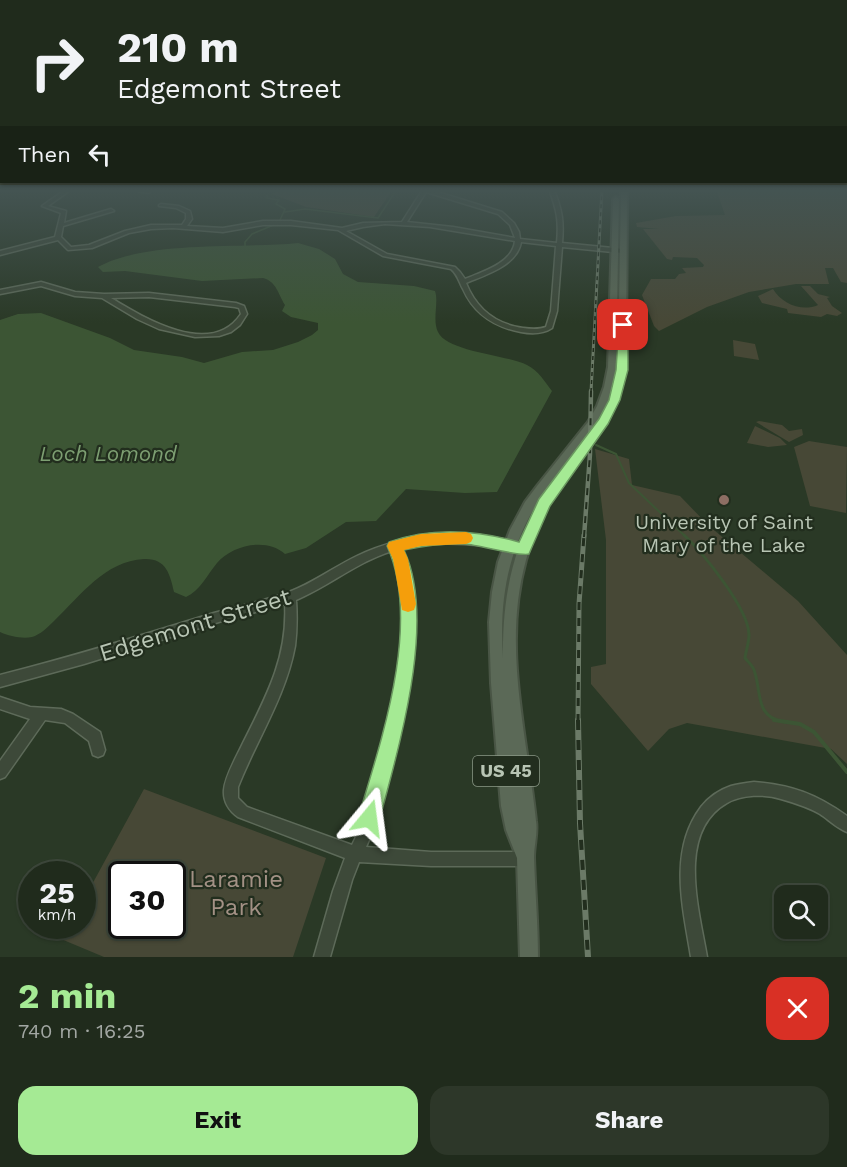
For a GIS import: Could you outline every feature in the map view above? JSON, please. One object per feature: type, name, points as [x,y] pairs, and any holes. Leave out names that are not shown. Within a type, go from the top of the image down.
[{"type":"main road","name":"US 45","points":[[516,547],[544,503],[604,421],[618,390],[622,360],[618,234]]},
{"type":"main road","name":"US 45","points":[[529,957],[526,859],[529,824],[510,638],[516,547],[533,499],[584,434],[606,398],[612,372],[620,234]]},
{"type":"street","points":[[58,238],[59,234]]},
{"type":"street","points":[[58,238],[66,247],[78,250],[123,234]]},
{"type":"street","points":[[348,234],[385,255],[448,266],[457,271],[474,303],[493,322],[523,330],[546,329],[550,326],[553,317],[559,234]]},
{"type":"street","points":[[472,234],[619,251]]},
{"type":"street","points":[[463,282],[507,260],[517,248],[516,234]]},
{"type":"street","points":[[0,254],[58,238]]},
{"type":"street","points":[[1,290],[41,284],[75,294],[182,297],[236,305],[242,307],[244,314],[238,324],[230,330],[218,334],[196,336],[153,324],[104,296]]},
{"type":"street","name":"Edgemont Street","points":[[0,681],[91,657],[291,597],[362,558],[395,546],[444,538],[481,539],[516,547]]},
{"type":"street","points":[[322,957],[348,868],[363,837],[386,760],[403,686],[407,656],[408,604],[400,559],[395,546]]},
{"type":"street","points":[[291,597],[294,615],[287,659],[235,776],[230,799],[234,807],[355,854],[431,859],[526,859]]},
{"type":"street","points":[[0,703],[30,713],[69,718],[95,737],[98,750]]},
{"type":"street","points":[[0,772],[42,714]]},
{"type":"street","points":[[699,957],[689,897],[689,852],[694,833],[705,812],[720,798],[749,789],[784,791],[825,808],[847,825]]},
{"type":"green space","points":[[647,234],[847,234],[847,283],[841,282],[833,268],[825,268],[829,284],[796,284],[749,292],[707,307],[659,331],[654,326],[642,295],[651,279],[675,279],[679,274],[686,273],[682,268],[703,267],[704,265],[697,258],[667,259]]},
{"type":"green space","points":[[801,286],[810,286],[818,294],[830,297],[827,298],[832,306],[842,313],[837,316],[827,314],[821,317],[788,313],[787,309],[762,303],[758,296],[773,289],[782,299],[793,305],[805,308],[818,305]]},
{"type":"green space","points":[[733,340],[755,344],[759,360],[734,356]]},
{"type":"green space","points":[[756,422],[782,425],[789,431],[802,429],[803,435],[789,442]]},
{"type":"green space","points":[[755,426],[780,438],[787,445],[768,447],[747,443]]},
{"type":"green space","points":[[809,441],[847,447],[846,513],[810,506],[794,447]]},
{"type":"green space","points":[[595,449],[629,459],[632,485],[680,496],[708,525],[798,601],[847,655],[847,764],[831,749],[687,723],[669,729],[648,751],[591,684],[591,667],[606,664],[606,540]]},
{"type":"green space","name":"Laramie Park","points":[[144,789],[326,858],[293,957],[104,957],[61,939],[96,939],[96,877]]},
{"type":"water","name":"Loch Lomond","points":[[298,243],[319,249],[335,259],[343,274],[358,282],[414,286],[435,291],[436,327],[444,339],[465,349],[527,365],[541,377],[552,391],[497,492],[465,493],[406,489],[376,521],[346,522],[306,548],[285,554],[269,546],[250,545],[231,552],[217,563],[195,591],[186,597],[174,592],[169,573],[162,564],[151,559],[130,561],[117,566],[94,581],[38,634],[24,638],[0,632],[0,320],[18,314],[41,313],[110,338],[134,350],[182,357],[204,363],[242,352],[273,350],[312,335],[318,330],[318,323],[291,317],[282,311],[285,305],[274,285],[268,280],[263,278],[202,281],[125,271],[103,272],[98,267],[118,258],[168,249]]},
{"type":"waterway","points":[[245,246],[245,242],[253,234]]},
{"type":"waterway","points":[[596,445],[616,454],[629,483],[685,536]]},
{"type":"waterway","points":[[685,536],[724,582],[742,611],[749,635],[745,658],[754,670],[763,709],[768,715],[781,721]]},
{"type":"waterway","points":[[774,720],[781,721]]},
{"type":"waterway","points":[[781,721],[800,724],[814,732],[847,772]]},
{"type":"railway","points":[[591,392],[600,234]]},
{"type":"railway","points":[[584,537],[590,454],[591,391]]},
{"type":"railway","points":[[578,721],[579,604],[584,535]]},
{"type":"railway","points":[[578,721],[580,823],[588,957]]},
{"type":"slow traffic","points":[[408,604],[405,580],[395,546],[421,540],[466,538]]},
{"type":"place","name":"University of Saint Mary of the Lake","points":[[724,500]]},
{"type":"route","points":[[369,818],[386,760],[403,686],[407,656],[408,604],[405,580],[395,546],[421,540],[465,538],[481,539],[523,549],[544,503],[604,421],[615,400],[622,370],[623,325]]}]
